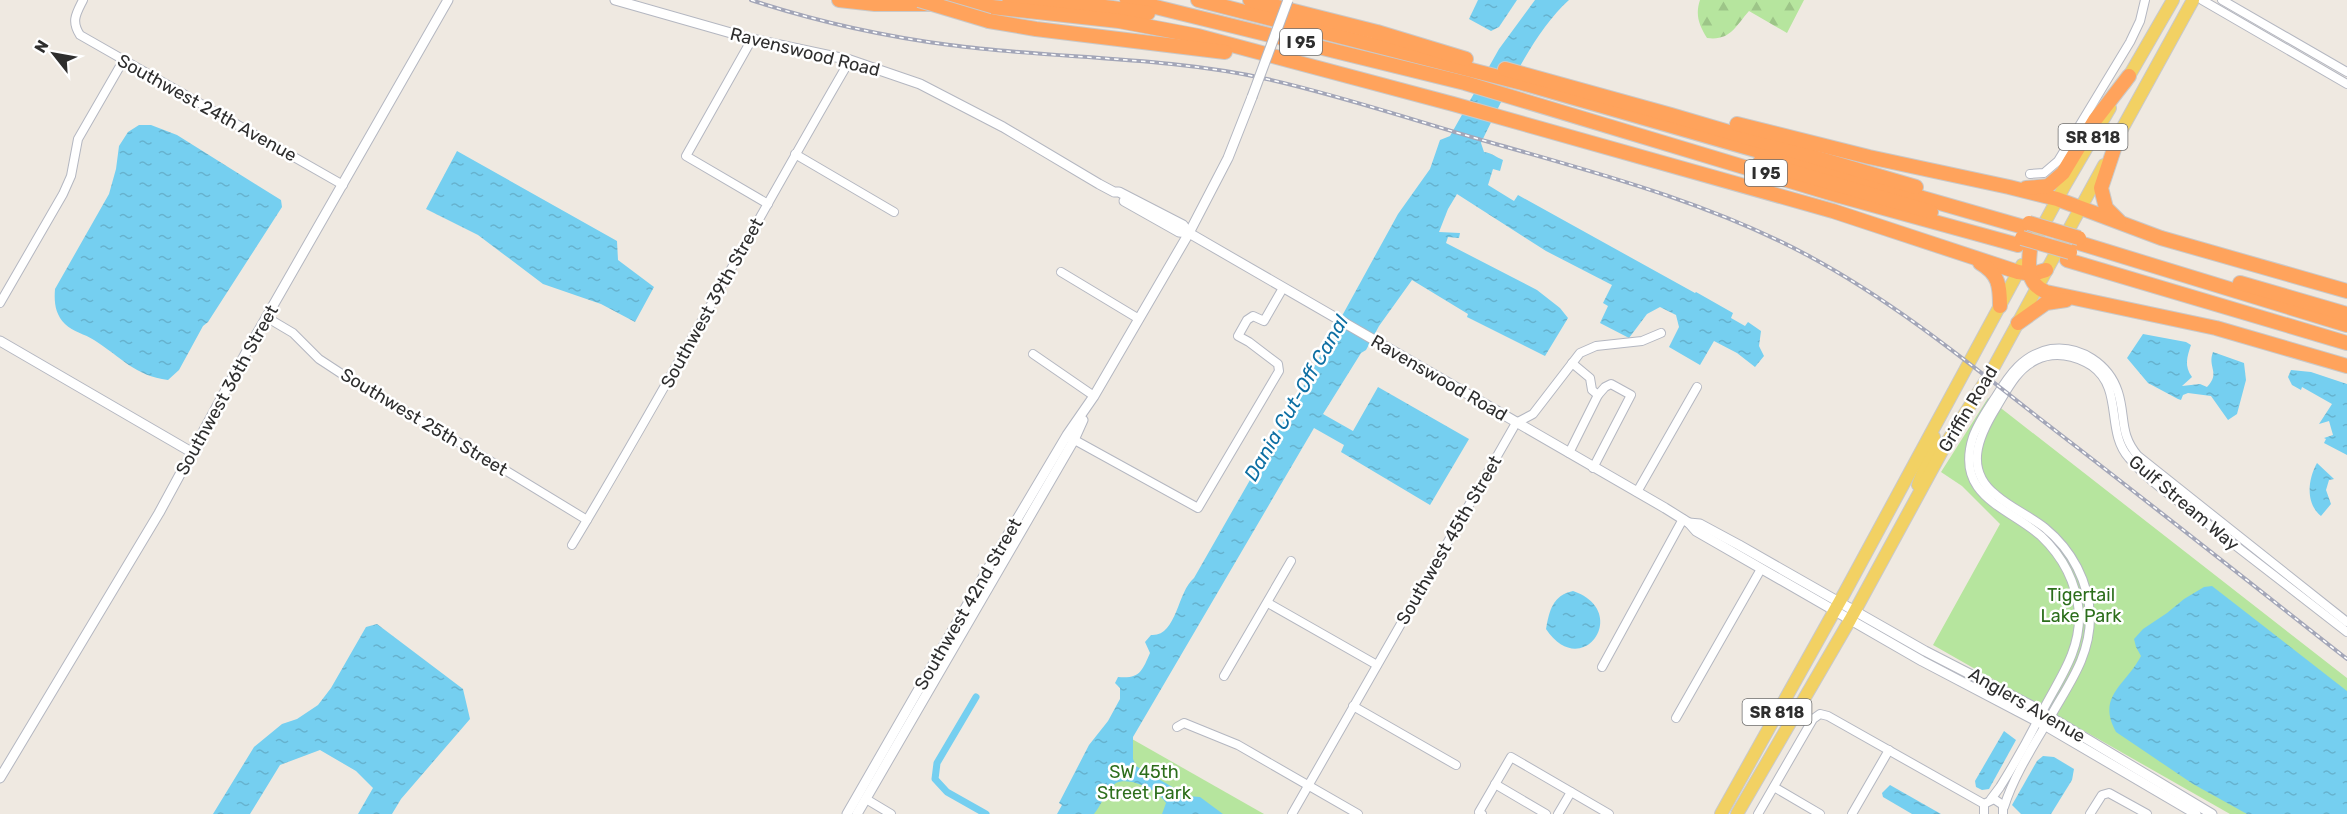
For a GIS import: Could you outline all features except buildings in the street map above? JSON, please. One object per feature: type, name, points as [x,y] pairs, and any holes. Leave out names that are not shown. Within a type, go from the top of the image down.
[{"type":"highway","points":[[839,0],[875,4],[974,5],[1046,2],[1112,8],[1234,25]]},
{"type":"highway","points":[[919,0],[989,21],[1036,29],[1196,47],[1290,62]]},
{"type":"highway","name":"I 95","points":[[1127,0],[1234,25],[1471,73],[1520,87],[1840,196],[2073,248],[2347,314]]},
{"type":"highway","points":[[1149,0],[1471,73]]},
{"type":"highway","points":[[1198,0],[1471,73]]},
{"type":"highway","name":"I 95","points":[[1250,0],[1377,32],[1471,73],[1520,87],[1671,115],[1850,166],[2025,237],[2073,248],[2347,344]]},
{"type":"highway","points":[[974,5],[1119,21],[1198,36],[1453,104],[1833,211],[2024,272],[2046,270]]},
{"type":"highway","points":[[2019,189],[2038,188],[2056,180],[2063,173],[2095,120],[2129,76]]},
{"type":"highway","points":[[1520,87],[2025,237],[2024,272],[2037,288],[2077,299],[2216,328],[2347,366]]},
{"type":"highway","points":[[1671,115],[1690,113],[1869,157],[2019,189],[2057,199],[2206,252],[2347,291]]},
{"type":"highway","points":[[2120,131],[2101,188],[2106,208],[2120,223]]},
{"type":"highway","points":[[2073,248],[2347,325]]},
{"type":"highway","points":[[2073,248],[2347,335]]},
{"type":"highway","points":[[1960,251],[1994,273],[2001,291],[2000,306]]},
{"type":"highway","points":[[2018,323],[2046,303],[2077,299]]},
{"type":"main road","name":"SR 818","points":[[2025,237],[2057,199],[2173,0]]},
{"type":"main road","name":"Griffin Road","points":[[1737,814],[1852,615],[1947,442],[1988,378],[2193,0]]},
{"type":"main road","name":"Griffin Road","points":[[1721,814],[2000,306],[2024,272]]},
{"type":"main road","points":[[1947,442],[1942,430],[1957,399],[1957,387]]},
{"type":"main road","points":[[1913,504],[1922,470],[1934,447],[1934,437],[1931,434]]},
{"type":"main road","points":[[1728,814],[1743,788],[1741,780]]},
{"type":"street","name":"Southwest 24th Avenue","points":[[83,0],[75,16],[75,27],[80,36],[343,185]]},
{"type":"street","name":"Southwest 36th Street","points":[[0,777],[193,453],[266,317],[448,0]]},
{"type":"street","name":"Ravenswood Road","points":[[615,0],[752,39],[850,60],[879,69],[942,95],[1114,192],[1119,192],[1182,225],[1189,233],[1637,492],[1686,521],[1696,531],[1761,569],[1837,606]]},
{"type":"street","name":"Southwest 42nd Street","points":[[847,814],[940,652],[1070,437],[1189,233],[1228,158],[1288,0]]},
{"type":"street","points":[[2030,174],[2047,171],[2061,156],[2130,42],[2140,21],[2145,0]]},
{"type":"street","points":[[2202,0],[2347,84]]},
{"type":"street","points":[[2222,0],[2347,72]]},
{"type":"street","points":[[752,39],[686,156],[768,204]]},
{"type":"street","name":"Southwest 39th Street","points":[[572,545],[650,414],[850,60]]},
{"type":"street","points":[[0,303],[63,194],[71,176],[78,139],[123,61]]},
{"type":"street","points":[[795,154],[894,212]]},
{"type":"street","points":[[1061,272],[1138,319]]},
{"type":"street","points":[[1070,437],[1198,508],[1279,371],[1278,364],[1238,336],[1246,320],[1253,316],[1264,321],[1283,288]]},
{"type":"street","name":"Southwest 25th Street","points":[[266,317],[293,333],[319,359],[348,378],[587,520]]},
{"type":"street","name":"Southwest 45th Street","points":[[1292,814],[1516,423],[1533,414],[1580,353],[1596,346],[1642,341],[1660,333]]},
{"type":"street","points":[[0,341],[193,453]]},
{"type":"street","name":"Gulf Stream Way","points":[[2047,714],[2076,645],[2079,623],[2074,589],[2066,568],[2049,545],[2031,528],[1994,505],[1983,494],[1974,476],[1970,457],[1975,432],[2001,388],[2015,369],[2037,353],[2067,349],[2080,352],[2097,361],[2105,369],[2118,392],[2123,430],[2131,448],[2138,456],[2347,622]]},
{"type":"street","points":[[1033,354],[1094,396]]},
{"type":"street","name":"Gulf Stream Way","points":[[2047,714],[2077,673],[2085,653],[2090,616],[2084,584],[2075,562],[2055,537],[1989,489],[1980,474],[1977,459],[1980,434],[2008,388],[2022,369],[2049,356],[2072,357],[2096,370],[2109,387],[2114,406],[2117,437],[2130,460],[2347,632]]},
{"type":"street","points":[[1572,363],[1590,378],[1592,390],[1598,395]]},
{"type":"street","points":[[1569,453],[1598,395],[1605,387],[1611,384],[1631,395],[1593,468]]},
{"type":"street","points":[[1637,492],[1697,387]]},
{"type":"street","name":"Southwest 42nd Street","points":[[857,814],[1070,437]]},
{"type":"street","name":"Ravenswood Road","points":[[1686,521],[1700,524],[1837,606]]},
{"type":"street","points":[[1602,667],[1686,521]]},
{"type":"street","points":[[1224,676],[1291,561]]},
{"type":"street","points":[[1677,718],[1761,569]]},
{"type":"street","points":[[1268,603],[1377,665]]},
{"type":"street","name":"Anglers Avenue","points":[[1837,606],[1922,661],[2203,813]]},
{"type":"street","name":"Anglers Avenue","points":[[1852,615],[2047,714],[2203,813]]},
{"type":"street","points":[[940,652],[942,658],[940,670]]},
{"type":"street","points":[[1353,706],[1456,765]]},
{"type":"street","points":[[1758,814],[1813,719],[1820,714],[1828,716],[1984,804]]},
{"type":"street","points":[[2004,811],[2012,788],[2047,714]]},
{"type":"street","points":[[1177,727],[1184,723],[1230,741],[1358,814]]},
{"type":"street","points":[[1984,804],[1991,799],[2003,783],[2042,724]]},
{"type":"street","points":[[1852,814],[1889,750]]},
{"type":"street","points":[[1480,813],[1511,757],[1609,814]]},
{"type":"street","points":[[2013,765],[2021,769]]},
{"type":"street","points":[[2003,783],[2012,788]]},
{"type":"street","points":[[1495,784],[1546,814]]},
{"type":"street","points":[[1774,787],[1820,814]]},
{"type":"street","points":[[1558,814],[1571,792]]},
{"type":"street","points":[[2090,814],[2103,795],[2109,793],[2147,814]]},
{"type":"street","points":[[866,799],[891,814]]},
{"type":"street","points":[[1991,799],[2000,801],[2004,811]]},
{"type":"street","points":[[1984,804],[1984,814]]},
{"type":"green space","points":[[1700,0],[1804,0],[1787,33],[1749,11],[1727,35],[1707,38],[1698,15]]},
{"type":"green space","name":"Tigertail Lake Park","points":[[1988,398],[2347,678],[2347,814],[2230,814],[1933,645],[2000,524],[1962,486],[1941,472]]},
{"type":"green space","name":"SW 45th Street Park","points":[[1132,739],[1264,814],[1088,814]]},
{"type":"water","points":[[1478,0],[1517,0],[1499,27],[1491,31],[1469,19]]},
{"type":"water","points":[[1535,0],[1569,0],[1555,14],[1531,48],[1481,143],[1484,152],[1503,160],[1500,171],[1493,169],[1488,185],[1514,201],[1518,195],[1733,313],[1731,318],[1745,326],[1748,322],[1761,331],[1759,346],[1764,356],[1755,367],[1737,353],[1714,341],[1700,365],[1669,347],[1679,327],[1676,315],[1660,307],[1647,314],[1629,338],[1600,323],[1608,306],[1603,303],[1612,285],[1546,251],[1457,194],[1439,232],[1460,233],[1459,238],[1448,237],[1446,243],[1537,290],[1560,308],[1568,318],[1545,356],[1467,317],[1468,314],[1412,280],[1379,326],[1366,350],[1361,353],[1323,414],[1353,431],[1378,387],[1469,439],[1430,505],[1341,452],[1344,445],[1314,428],[1133,737],[1133,759],[1136,766],[1188,796],[1200,797],[1223,814],[1162,814],[1166,803],[1157,793],[1136,783],[1122,781],[1110,789],[1094,814],[1057,814],[1062,805],[1059,803],[1089,745],[1108,721],[1120,699],[1120,688],[1115,683],[1118,677],[1131,677],[1139,672],[1150,653],[1145,642],[1151,635],[1160,634],[1172,622],[1188,585],[1298,396],[1398,214],[1430,169],[1440,140],[1450,136],[1499,49]]},
{"type":"water","points":[[139,125],[151,125],[177,135],[281,200],[282,207],[208,322],[203,326],[179,370],[168,380],[137,370],[94,340],[68,327],[59,316],[55,303],[55,289],[109,194],[119,146],[128,132]]},
{"type":"water","points":[[457,151],[617,241],[618,260],[654,287],[635,322],[601,304],[543,284],[478,235],[426,209]]},
{"type":"water","points":[[2143,334],[2186,342],[2191,345],[2187,365],[2192,377],[2182,386],[2200,384],[2207,387],[2213,378],[2213,352],[2244,363],[2246,380],[2237,414],[2228,420],[2211,396],[2188,393],[2183,395],[2181,400],[2148,383],[2127,358]]},
{"type":"water","points":[[2291,370],[2311,372],[2347,384],[2347,455],[2324,443],[2326,439],[2324,438],[2333,435],[2329,421],[2319,424],[2332,404],[2302,387],[2301,390],[2292,385],[2288,377]]},
{"type":"water","points":[[2317,463],[2334,479],[2329,480],[2326,490],[2331,504],[2321,516],[2310,498],[2310,483]]},
{"type":"water","points":[[2212,586],[2347,691],[2347,814],[2247,814],[2193,784],[2116,732],[2109,709],[2115,691],[2141,656],[2134,639],[2143,629],[2184,599],[2204,587]]},
{"type":"water","points":[[1573,591],[1590,601],[1599,613],[1600,626],[1595,638],[1586,646],[1574,649],[1560,644],[1546,629],[1556,600]]},
{"type":"water","points":[[377,624],[463,689],[470,719],[401,799],[392,814],[358,814],[373,788],[356,771],[320,750],[280,765],[250,814],[213,814],[254,747],[282,724],[297,719],[318,705],[331,688],[366,627]]},
{"type":"water","points":[[2004,731],[2016,740],[1989,789],[1982,790],[1976,787],[1975,781]]},
{"type":"water","points":[[2043,756],[2054,757],[2074,769],[2072,780],[2051,814],[2021,814],[2012,805],[2037,761]]},
{"type":"water","points":[[1890,785],[1941,814],[1912,814],[1883,797],[1882,793]]},
{"type":"waterway","points":[[976,697],[937,763],[935,779],[947,792],[986,814]]},
{"type":"railway","points":[[751,0],[824,21],[925,41],[990,50],[1188,66],[1267,79],[1351,101],[1611,177],[1731,219],[1807,255],[1898,311],[1983,374],[2347,659]]},
{"type":"water label","name":"Dania Cut-Off Canal","points":[[1296,398]]}]
